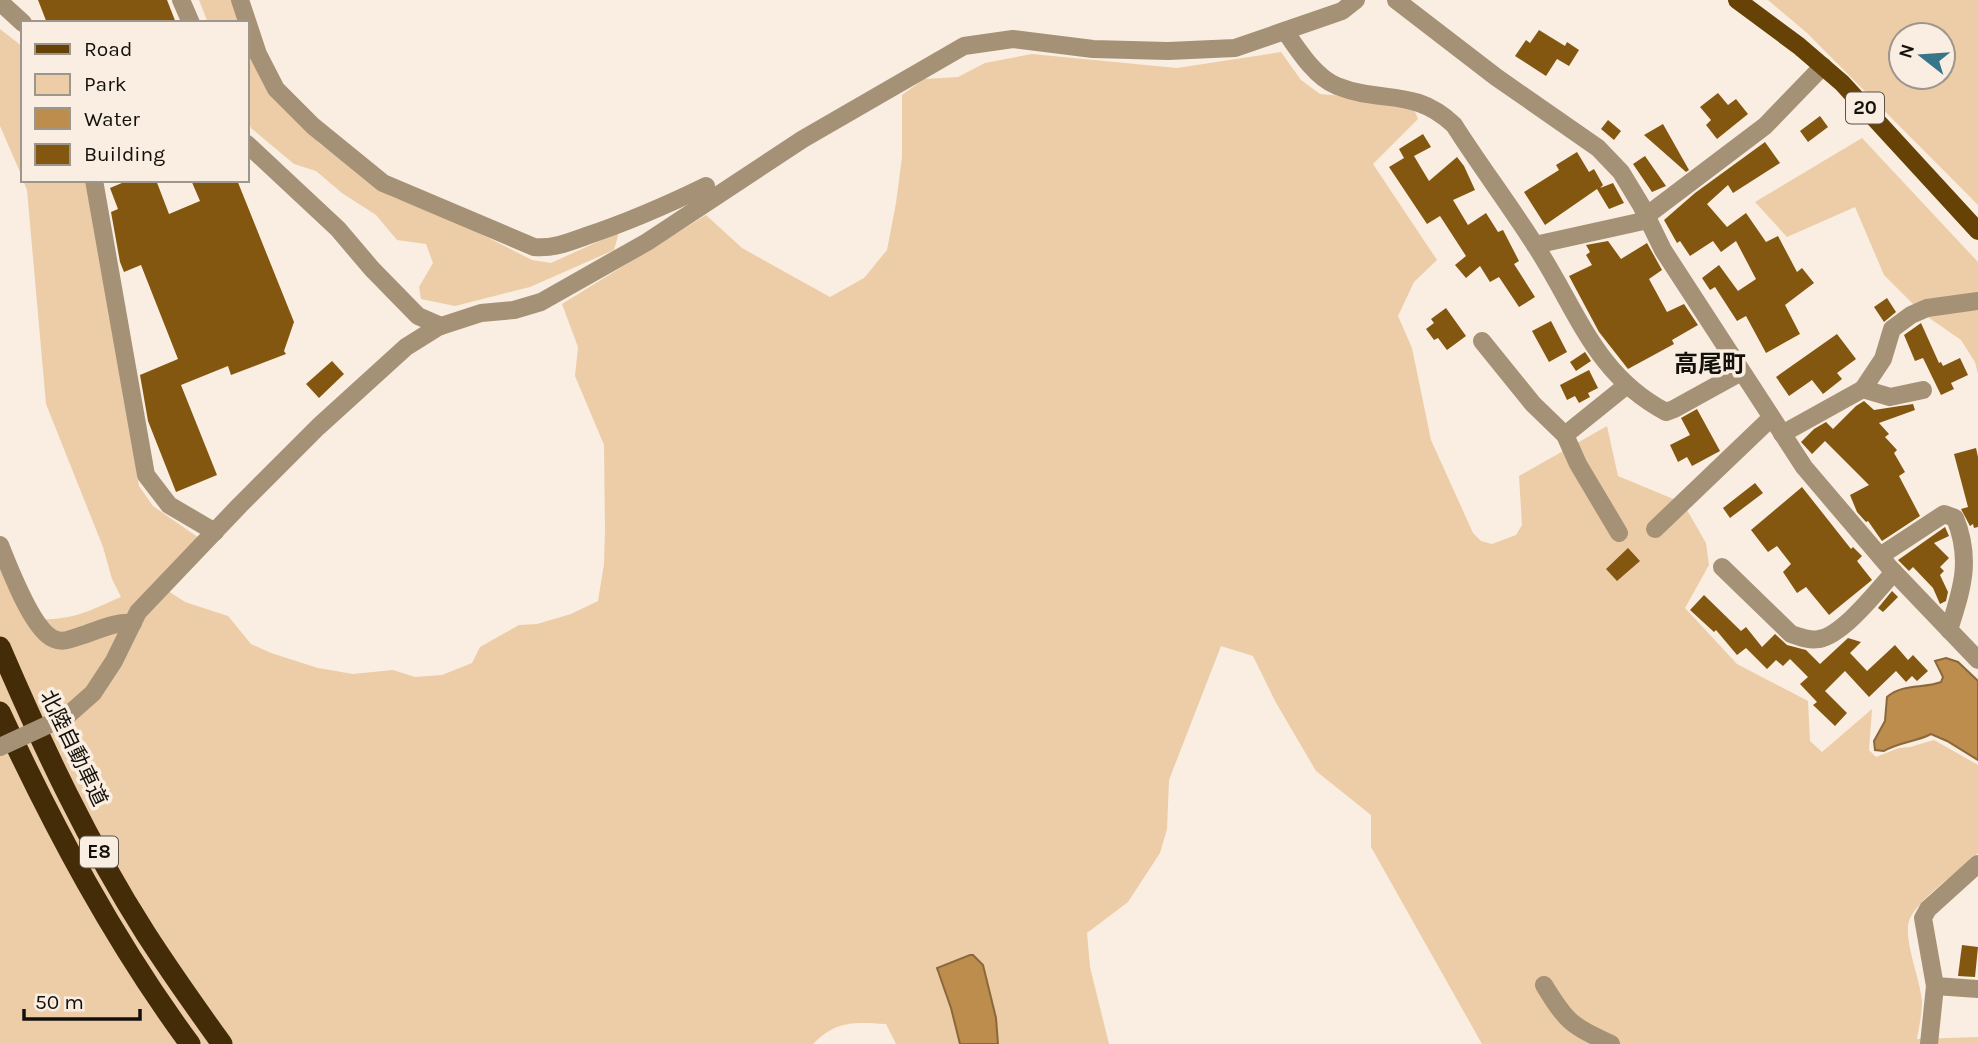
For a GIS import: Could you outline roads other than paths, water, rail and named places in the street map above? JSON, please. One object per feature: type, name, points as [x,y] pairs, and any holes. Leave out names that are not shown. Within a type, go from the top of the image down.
[{"type":"highway","name":"北陸自動車道","points":[[0,647],[60,779],[101,856],[145,933],[222,1044]]},
{"type":"highway","name":"E8","points":[[0,712],[36,789],[81,874],[129,956],[190,1044]]},
{"type":"main road","name":"20","points":[[1737,0],[1842,83],[1978,231]]},
{"type":"street","points":[[181,0],[190,21]]},
{"type":"street","points":[[240,0],[247,21]]},
{"type":"street","points":[[0,747],[67,716],[93,693],[114,661],[138,612],[318,427],[406,347],[441,326],[481,313],[514,310],[541,302],[590,276],[647,242],[803,139],[964,47],[1013,39],[1093,49],[1168,51],[1235,48],[1342,11],[1356,0]]},
{"type":"street","points":[[1396,0],[1496,77],[1598,148],[1620,172],[1663,250],[1804,467],[1894,572],[1978,660]]},
{"type":"street","points":[[0,2],[21,21]]},
{"type":"street","points":[[248,24],[258,54],[276,89],[313,126],[383,183],[534,247],[549,248],[615,226],[664,207],[706,186]]},
{"type":"street","points":[[1285,31],[1317,71],[1335,85],[1360,92],[1419,101],[1440,111],[1454,125],[1535,245],[1597,352],[1611,370],[1628,385],[1666,412],[1741,372]]},
{"type":"street","points":[[1535,245],[1647,218],[1765,126],[1823,66]]},
{"type":"street","points":[[248,145],[338,229],[418,316],[441,326]]},
{"type":"street","points":[[94,182],[146,475],[169,505],[215,532]]},
{"type":"street","points":[[1782,434],[1863,389],[1883,359],[1892,329],[1911,315],[1927,308],[1978,301]]},
{"type":"street","points":[[1482,341],[1534,404],[1564,435],[1619,533]]},
{"type":"street","points":[[1564,435],[1628,385]]},
{"type":"street","points":[[1863,389],[1890,397],[1923,390]]},
{"type":"street","points":[[1655,529],[1771,418]]},
{"type":"street","points":[[1880,556],[1944,514],[1955,518],[1961,531],[1965,575],[1949,630]]},
{"type":"street","points":[[0,545],[27,606],[47,635],[56,640],[67,641],[121,622],[133,624]]},
{"type":"street","points":[[1722,567],[1791,634],[1816,640],[1837,630],[1894,572]]},
{"type":"street","points":[[1929,1044],[1935,986],[1923,918],[1928,909],[1978,864]]},
{"type":"street","points":[[1544,985],[1563,1016],[1572,1024],[1611,1044]]},
{"type":"street","points":[[1935,986],[1978,989]]},
{"type":"water","points":[[1946,658],[1958,662],[1978,681],[1978,760],[1931,734],[1884,751],[1875,750],[1874,741],[1885,721],[1887,697],[1906,688],[1941,682],[1943,677],[1935,661]]},
{"type":"water","points":[[970,955],[983,965],[996,1018],[998,1044],[960,1044],[937,968]]},
{"type":"district","name":"高尾町","points":[[1710,364]]}]
